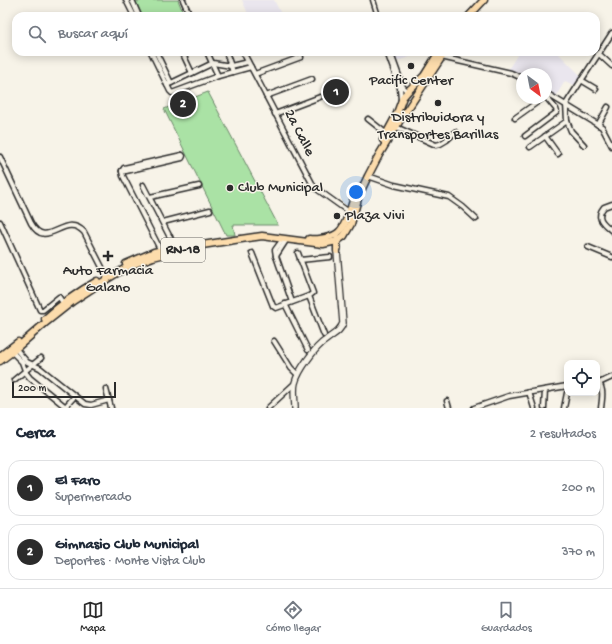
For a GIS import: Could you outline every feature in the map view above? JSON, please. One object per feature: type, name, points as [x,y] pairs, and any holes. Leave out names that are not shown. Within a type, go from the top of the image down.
[{"type":"main road","points":[[473,12],[484,0]]},
{"type":"main road","points":[[477,12],[488,0]]},
{"type":"main road","name":"RN-18","points":[[0,361],[14,351],[72,301],[129,266],[153,257],[202,245],[262,236],[327,244],[337,241],[344,236],[350,224],[351,210],[357,190],[396,116],[404,94],[421,79],[440,56]]},
{"type":"main road","name":"RN-18","points":[[0,356],[79,291],[129,262],[161,251],[172,245],[261,233],[315,240],[338,234],[368,176],[396,127],[417,96],[440,56]]},
{"type":"main road","points":[[408,91],[414,91],[417,96]]},
{"type":"main road","points":[[401,100],[404,106],[410,106]]},
{"type":"main road","points":[[337,251],[337,241],[347,224],[346,219]]},
{"type":"street","points":[[126,0],[132,12]]},
{"type":"street","points":[[132,0],[137,12]]},
{"type":"street","points":[[183,0],[188,12]]},
{"type":"street","points":[[373,0],[377,12]]},
{"type":"street","points":[[600,51],[610,39],[612,33]]},
{"type":"street","points":[[600,55],[612,66]]},
{"type":"street","points":[[153,56],[169,84]]},
{"type":"street","points":[[158,56],[169,84],[170,92],[174,93],[218,76],[251,67]]},
{"type":"street","points":[[184,56],[192,73]]},
{"type":"street","points":[[209,56],[218,76]]},
{"type":"street","points":[[227,56],[233,72]]},
{"type":"street","name":"2a Calle","points":[[245,56],[251,67],[257,73],[314,187],[351,210]]},
{"type":"street","points":[[390,56],[400,88],[401,100]]},
{"type":"street","points":[[391,56],[403,87],[408,91]]},
{"type":"street","points":[[452,56],[516,75]]},
{"type":"street","points":[[584,145],[571,131],[567,121],[566,104],[596,56]]},
{"type":"street","points":[[257,73],[301,57]]},
{"type":"street","points":[[169,84],[213,63],[231,66],[248,62]]},
{"type":"street","points":[[268,95],[312,79]]},
{"type":"street","points":[[581,80],[596,90]]},
{"type":"street","points":[[277,113],[320,97]]},
{"type":"street","points":[[552,97],[598,124],[604,129],[612,146]]},
{"type":"street","points":[[525,136],[556,113],[555,108],[559,101]]},
{"type":"street","points":[[515,118],[535,104]]},
{"type":"street","points":[[552,104],[555,108]]},
{"type":"street","points":[[598,124],[608,107]]},
{"type":"street","points":[[368,119],[387,134]]},
{"type":"street","points":[[530,147],[567,121]]},
{"type":"street","points":[[396,127],[436,145],[444,142],[455,132]]},
{"type":"street","points":[[545,136],[558,154]]},
{"type":"street","points":[[0,157],[34,228],[42,234],[50,234],[68,225],[79,227],[84,232],[106,275]]},
{"type":"street","points":[[161,251],[123,176],[122,171],[163,161]]},
{"type":"street","points":[[368,176],[394,185],[449,197],[476,219]]},
{"type":"street","points":[[143,185],[163,222],[172,245]]},
{"type":"street","points":[[150,197],[199,186]]},
{"type":"street","points":[[612,204],[604,207],[600,213],[604,224],[612,230]]},
{"type":"street","points":[[163,222],[210,210]]},
{"type":"street","points":[[0,222],[40,310],[59,297],[63,303]]},
{"type":"street","points":[[295,408],[295,383],[298,375],[317,347],[339,331],[343,325],[337,251],[339,243],[344,236]]},
{"type":"street","points":[[285,239],[275,250],[292,302]]},
{"type":"street","points":[[327,244],[333,246],[337,251]]},
{"type":"street","points":[[588,247],[612,257]]},
{"type":"street","points":[[252,253],[273,306],[276,308],[309,296],[313,293],[298,253]]},
{"type":"street","points":[[300,260],[330,257]]},
{"type":"street","points":[[309,296],[324,335]]},
{"type":"street","points":[[285,304],[308,350]]},
{"type":"street","points":[[274,341],[291,368],[298,375]]},
{"type":"street","points":[[14,351],[27,362],[40,368],[83,403],[88,405],[109,400]]},
{"type":"street","points":[[14,351],[33,381],[67,407],[75,396]]},
{"type":"street","points":[[14,380],[41,358]]},
{"type":"street","points":[[600,381],[612,378]]},
{"type":"street","points":[[268,408],[295,383]]},
{"type":"street","points":[[600,385],[602,394],[601,408]]},
{"type":"street","points":[[474,408],[509,396],[564,387]]},
{"type":"street","points":[[106,389],[111,408]]},
{"type":"street","points":[[544,408],[545,390]]},
{"type":"street","points":[[529,392],[534,408]]},
{"type":"street","points":[[564,408],[566,396]]},
{"type":"street","points":[[447,400],[449,408]]},
{"type":"shaded area","points":[[242,0],[274,0],[280,12],[247,12]]},
{"type":"shaded area","points":[[395,56],[413,56],[397,61]]},
{"type":"shaded area","points":[[517,56],[561,56],[581,76],[574,85],[565,81],[555,98],[552,96],[552,68],[516,68],[516,74],[506,73]]},
{"type":"green space","points":[[137,0],[138,2],[142,0],[178,0],[183,12],[137,12],[132,2]]},
{"type":"green space","name":"Club Municipal","points":[[208,92],[278,225],[233,225],[235,235],[226,235],[164,109]]},
{"type":"place","name":"Pacific Center","points":[[411,66]]},
{"type":"place","name":"El Faro","points":[[336,92]]},
{"type":"place","name":"Distribuidora y Transportes Barillas","points":[[438,103]]},
{"type":"place","name":"Gimnasio Club Municipal","points":[[183,104]]},
{"type":"place","name":"Club Municipal","points":[[230,188]]},
{"type":"place","name":"Plaza Vivi","points":[[337,216]]},
{"type":"place","name":"Auto Farmacia Galano","points":[[108,256]]}]
